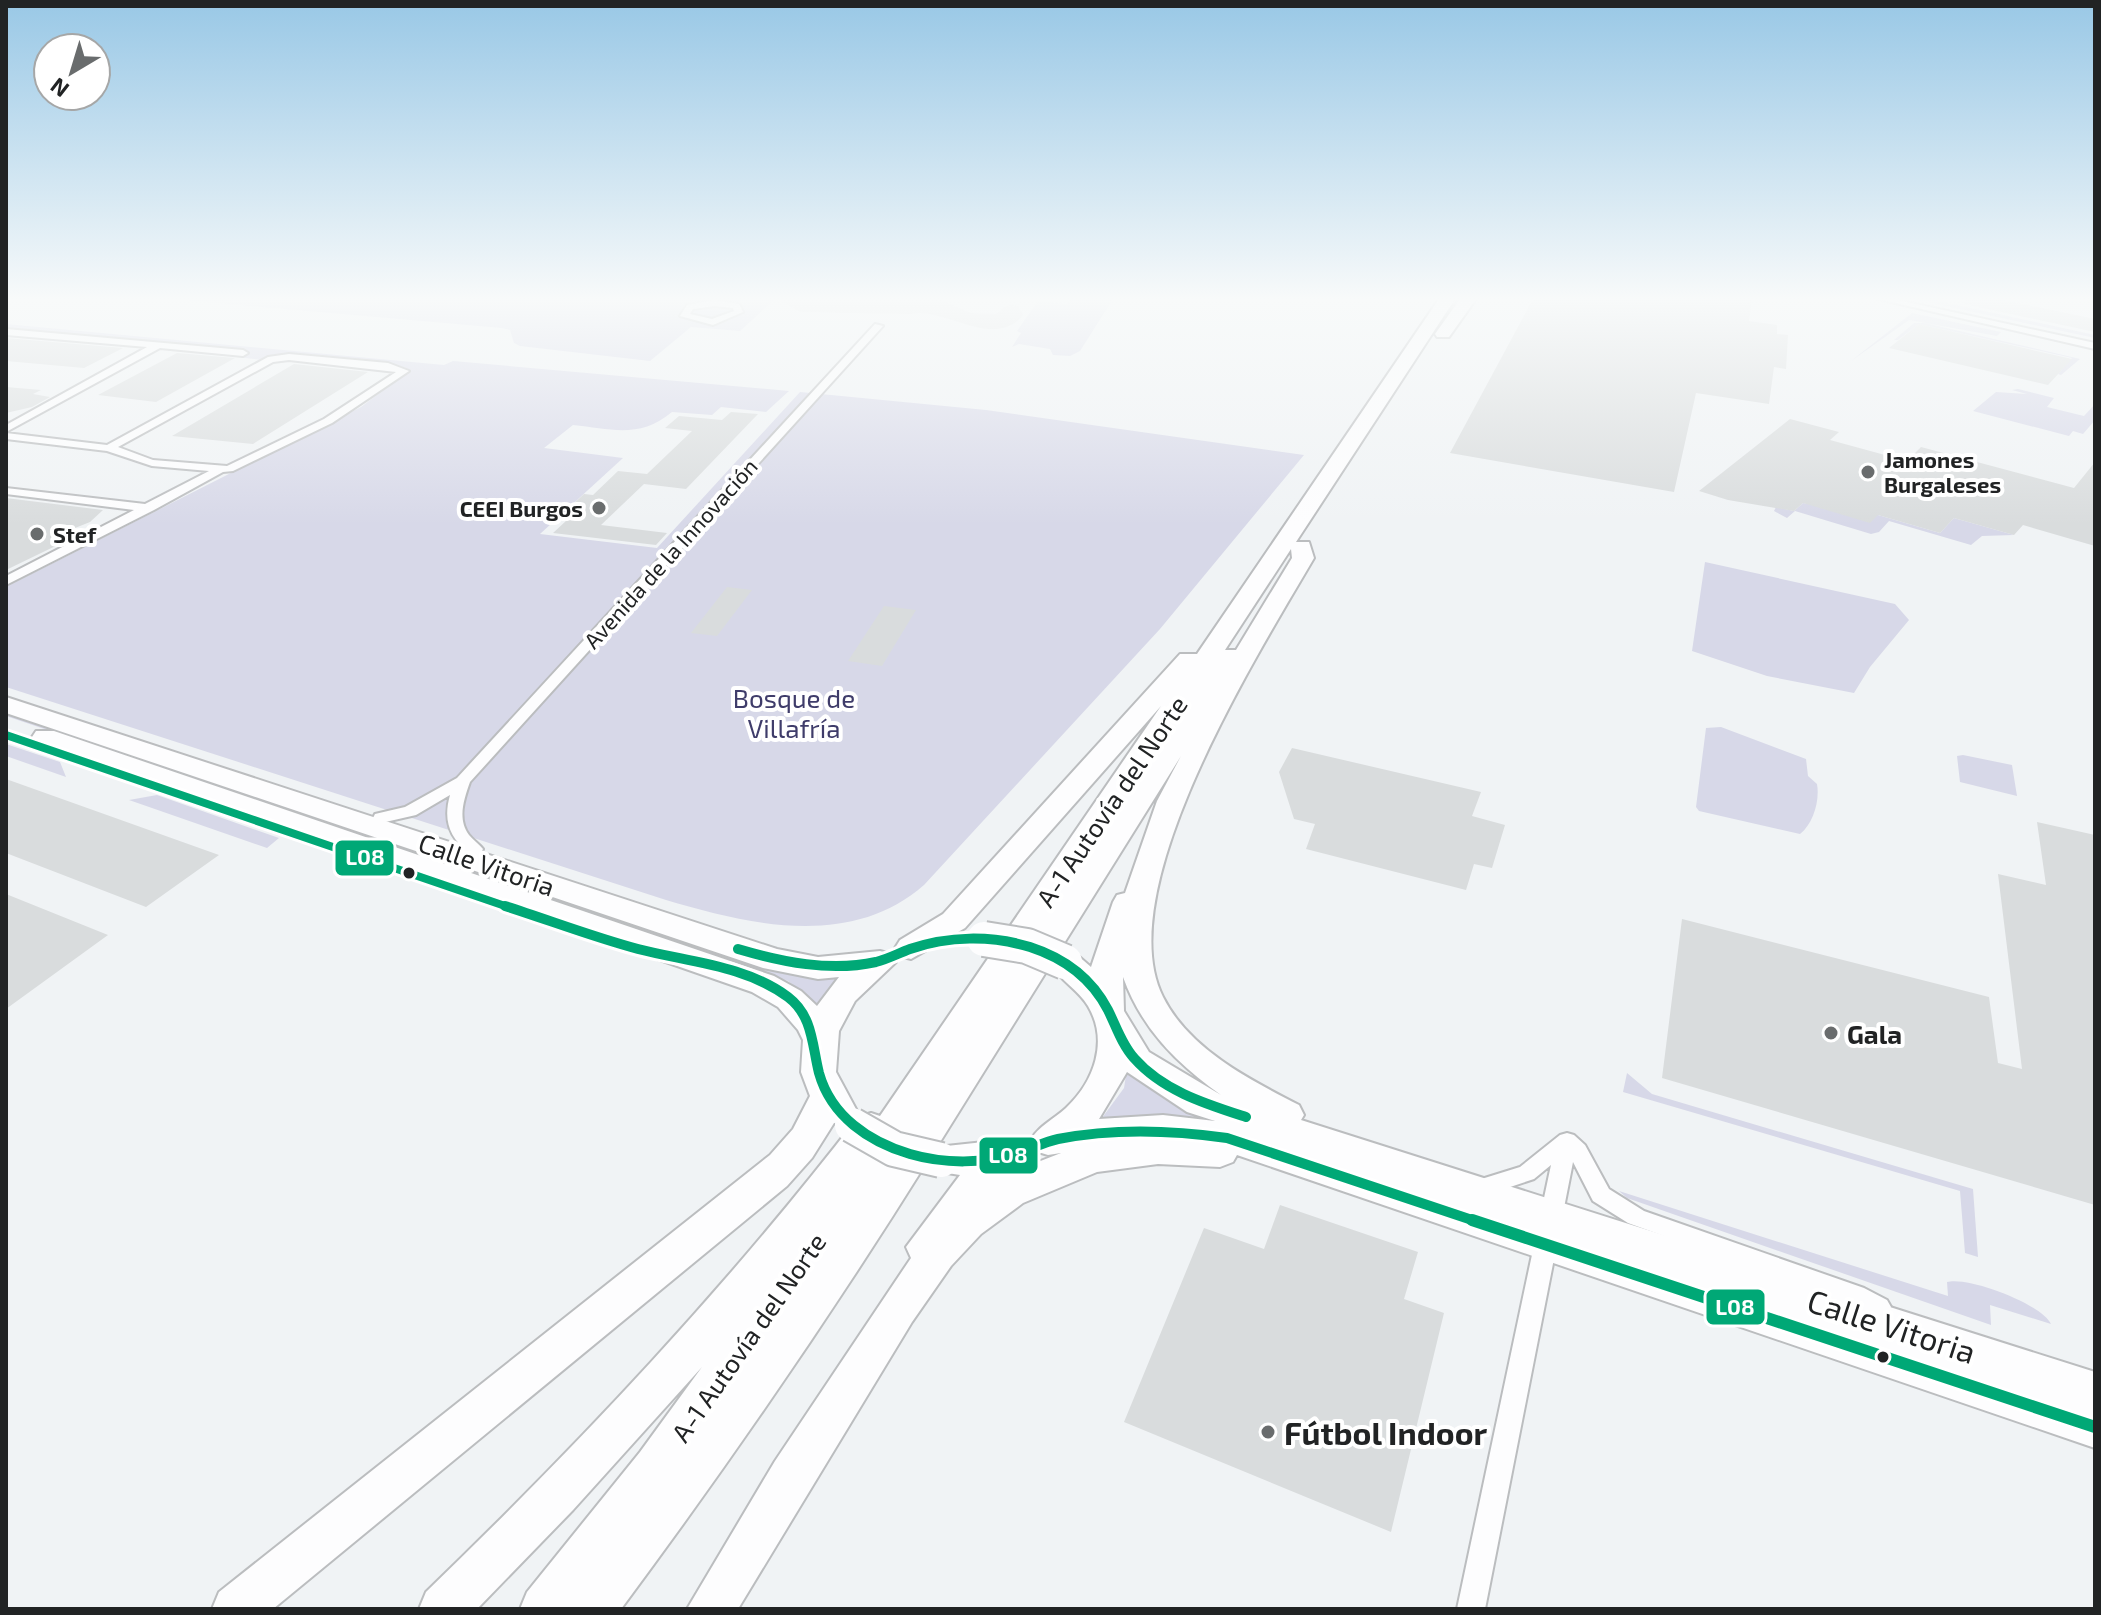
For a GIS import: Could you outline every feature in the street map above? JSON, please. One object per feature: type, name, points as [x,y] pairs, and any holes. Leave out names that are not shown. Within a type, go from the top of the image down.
[{"type":"highway","name":"A-1 Autovía del Norte","points":[[592,1609],[701,1465],[855,1244],[1400,374]]},
{"type":"highway","name":"A-1 Autovía del Norte","points":[[544,1609],[731,1364],[988,983],[1411,374]]},
{"type":"highway","points":[[1031,1147],[977,1160],[941,1160],[894,1149],[840,1110],[820,1077],[819,1039],[826,1016],[842,992],[880,962],[911,948],[954,921],[1289,551],[1303,558],[1249,649],[1178,784],[1161,825],[1136,910],[1134,947],[1142,985],[1166,1026],[1207,1069],[1249,1096],[1295,1119],[1424,1162],[1467,1186]]},
{"type":"highway","name":"Calle Vitoria","points":[[6,705],[774,960],[818,968],[880,962]]},
{"type":"highway","name":"Calle Vitoria","points":[[6,724],[763,984],[778,990],[800,1008],[809,1018],[819,1039]]},
{"type":"highway","points":[[814,1438],[879,1316],[941,1224],[970,1188],[1031,1147],[1073,1125],[1102,1093],[1116,1050],[1104,986],[1109,951],[1178,784]]},
{"type":"highway","points":[[911,948],[942,941],[984,939],[1027,946],[1065,962],[1089,982],[1111,1017]]},
{"type":"highway","points":[[443,1609],[582,1471],[697,1348],[988,983]]},
{"type":"highway","name":"Calle Vitoria","points":[[1111,1017],[1137,1061],[1199,1102],[1467,1186],[1548,1227],[2095,1427]]},
{"type":"highway","points":[[236,1609],[774,1175],[797,1155],[814,1132],[840,1110]]},
{"type":"highway","name":"Calle Vitoria","points":[[1031,1147],[1136,1128],[1205,1132],[1282,1153],[1330,1173],[1760,1281],[2095,1392]]},
{"type":"highway","points":[[711,1609],[814,1438],[894,1316],[954,1236],[982,1210],[1034,1179],[1100,1156],[1181,1149],[1216,1151],[1330,1173]]},
{"type":"street","points":[[7,435],[87,396],[91,391],[87,385],[106,374]]},
{"type":"street","points":[[109,448],[245,374]]},
{"type":"street","points":[[6,581],[219,470],[245,464],[328,421],[397,374]]},
{"type":"street","name":"Avenida de la Innovación","points":[[381,818],[410,811],[463,781],[834,374]]},
{"type":"street","points":[[7,435],[109,448],[143,461],[219,470]]},
{"type":"street","points":[[6,491],[150,508]]},
{"type":"street","name":"Avenida de la Innovación","points":[[463,781],[456,798],[453,821],[460,837],[475,849]]},
{"type":"street","points":[[1467,1186],[1496,1186],[1527,1173],[1567,1141]]},
{"type":"street","points":[[1471,1609],[1567,1141]]},
{"type":"street","points":[[1567,1141],[1578,1151],[1601,1195],[1636,1217],[1856,1295],[1921,1334]]},
{"type":"green space","name":"Bosque de Villafría","points":[[404,374],[603,374],[789,391],[766,412],[721,407],[712,415],[672,412],[648,426],[625,430],[573,425],[544,448],[623,458],[540,534],[657,548],[800,392],[986,410],[1304,455],[1160,629],[924,885],[895,905],[865,918],[799,926],[731,917],[666,900],[6,687],[6,587],[361,407]]},
{"type":"green space","points":[[2012,390],[2054,398],[2047,407],[2084,416],[2095,404],[2095,420],[2083,434],[2073,431],[2069,436],[1973,411],[1996,392],[2027,394]]},
{"type":"green space","points":[[1803,503],[1878,515],[1940,533],[1954,518],[2014,535],[1982,536],[1971,545],[1889,521],[1879,532],[1871,534],[1795,511],[1787,518],[1774,511],[1776,507],[1794,511]]},
{"type":"green space","points":[[1705,562],[1895,604],[1909,620],[1870,667],[1854,693],[1767,676],[1692,651]]},
{"type":"green space","points":[[6,713],[790,974],[842,977],[817,1004],[788,981],[6,716]]},
{"type":"green space","points":[[1721,727],[1806,759],[1808,776],[1817,784],[1817,798],[1812,818],[1800,834],[1699,811],[1696,807],[1706,728]]},
{"type":"green space","points":[[6,744],[60,762],[66,777],[6,756]]},
{"type":"green space","points":[[1957,756],[2012,765],[2017,796],[1960,782]]},
{"type":"green space","points":[[157,795],[279,838],[267,848],[129,800]]},
{"type":"green space","points":[[1127,1069],[1150,1086],[1200,1112],[1338,1155],[1099,1122],[1124,1088]]},
{"type":"green space","points":[[1627,1073],[1652,1094],[1973,1189],[1978,1257],[1965,1253],[1960,1191],[1623,1092]]},
{"type":"green space","points":[[1619,1191],[1948,1296],[1947,1282],[1987,1287],[2034,1308],[2051,1324],[1990,1305],[1991,1325],[1627,1198]]},
{"type":"building","points":[[137,374],[206,374],[156,402],[98,395]]},
{"type":"building","points":[[276,374],[364,374],[253,444],[172,436]]},
{"type":"building","points":[[1492,374],[1773,374],[1769,404],[1696,393],[1674,492],[1450,453]]},
{"type":"building","points":[[2002,374],[2058,374],[2048,385]]},
{"type":"building","points":[[6,387],[41,390],[33,394],[50,397],[32,407],[6,413]]},
{"type":"building","points":[[731,412],[758,414],[686,489],[644,484],[601,525],[667,533],[656,545],[553,533],[580,508],[570,507],[584,494],[593,495],[618,471],[647,474],[692,431],[665,428],[679,416],[722,420]]},
{"type":"building","name":"Jamones Burgaleses","points":[[1790,419],[1839,432],[1830,440],[1907,461],[1921,447],[2074,488],[2095,462],[2095,546],[2023,525],[2014,535],[1954,518],[1940,533],[1878,515],[1870,523],[1803,503],[1794,511],[1728,500],[1699,491]]},
{"type":"building","name":"Stef","points":[[6,498],[103,510],[90,522],[75,528],[72,538],[6,570]]},
{"type":"building","points":[[727,587],[752,590],[717,636],[691,633]]},
{"type":"building","points":[[884,606],[916,610],[882,666],[848,661]]},
{"type":"building","points":[[1292,748],[1481,792],[1472,816],[1505,825],[1492,868],[1474,864],[1466,890],[1306,849],[1315,824],[1294,819],[1279,772]]},
{"type":"building","points":[[6,779],[219,855],[146,907],[6,853]]},
{"type":"building","name":"Gala","points":[[2037,822],[2095,835],[2095,1205],[1662,1078],[1682,919],[1989,997],[1998,1063],[2022,1069],[1998,874],[2046,885]]},
{"type":"building","points":[[6,894],[108,935],[6,1009]]},
{"type":"building","points":[[1280,1205],[1418,1252],[1404,1299],[1444,1313],[1391,1532],[1124,1422],[1204,1228],[1264,1249]]},
{"type":"transit line","name":"L08","points":[[6,735],[569,927],[637,949],[726,969],[757,980],[789,998],[807,1020],[819,1074],[840,1113],[860,1131],[897,1150],[923,1157],[964,1161],[1005,1156],[1057,1139],[1100,1133],[1163,1131],[1227,1138],[2095,1427]]},
{"type":"transit line","name":"L08","points":[[738,949],[789,962],[841,966],[876,962],[910,949],[955,939],[1000,940],[1030,947],[1065,963],[1085,978],[1102,998],[1130,1053],[1145,1069],[1171,1088],[1246,1117]]},
{"type":"place","name":"Jamones Burgaleses","points":[[1868,472]]},
{"type":"place","name":"CEEI Burgos","points":[[599,508]]},
{"type":"place","name":"Stef","points":[[37,534]]},
{"type":"place","name":"Gala","points":[[1831,1033]]},
{"type":"place","name":"Fútbol Indoor","points":[[1268,1432]]}]
